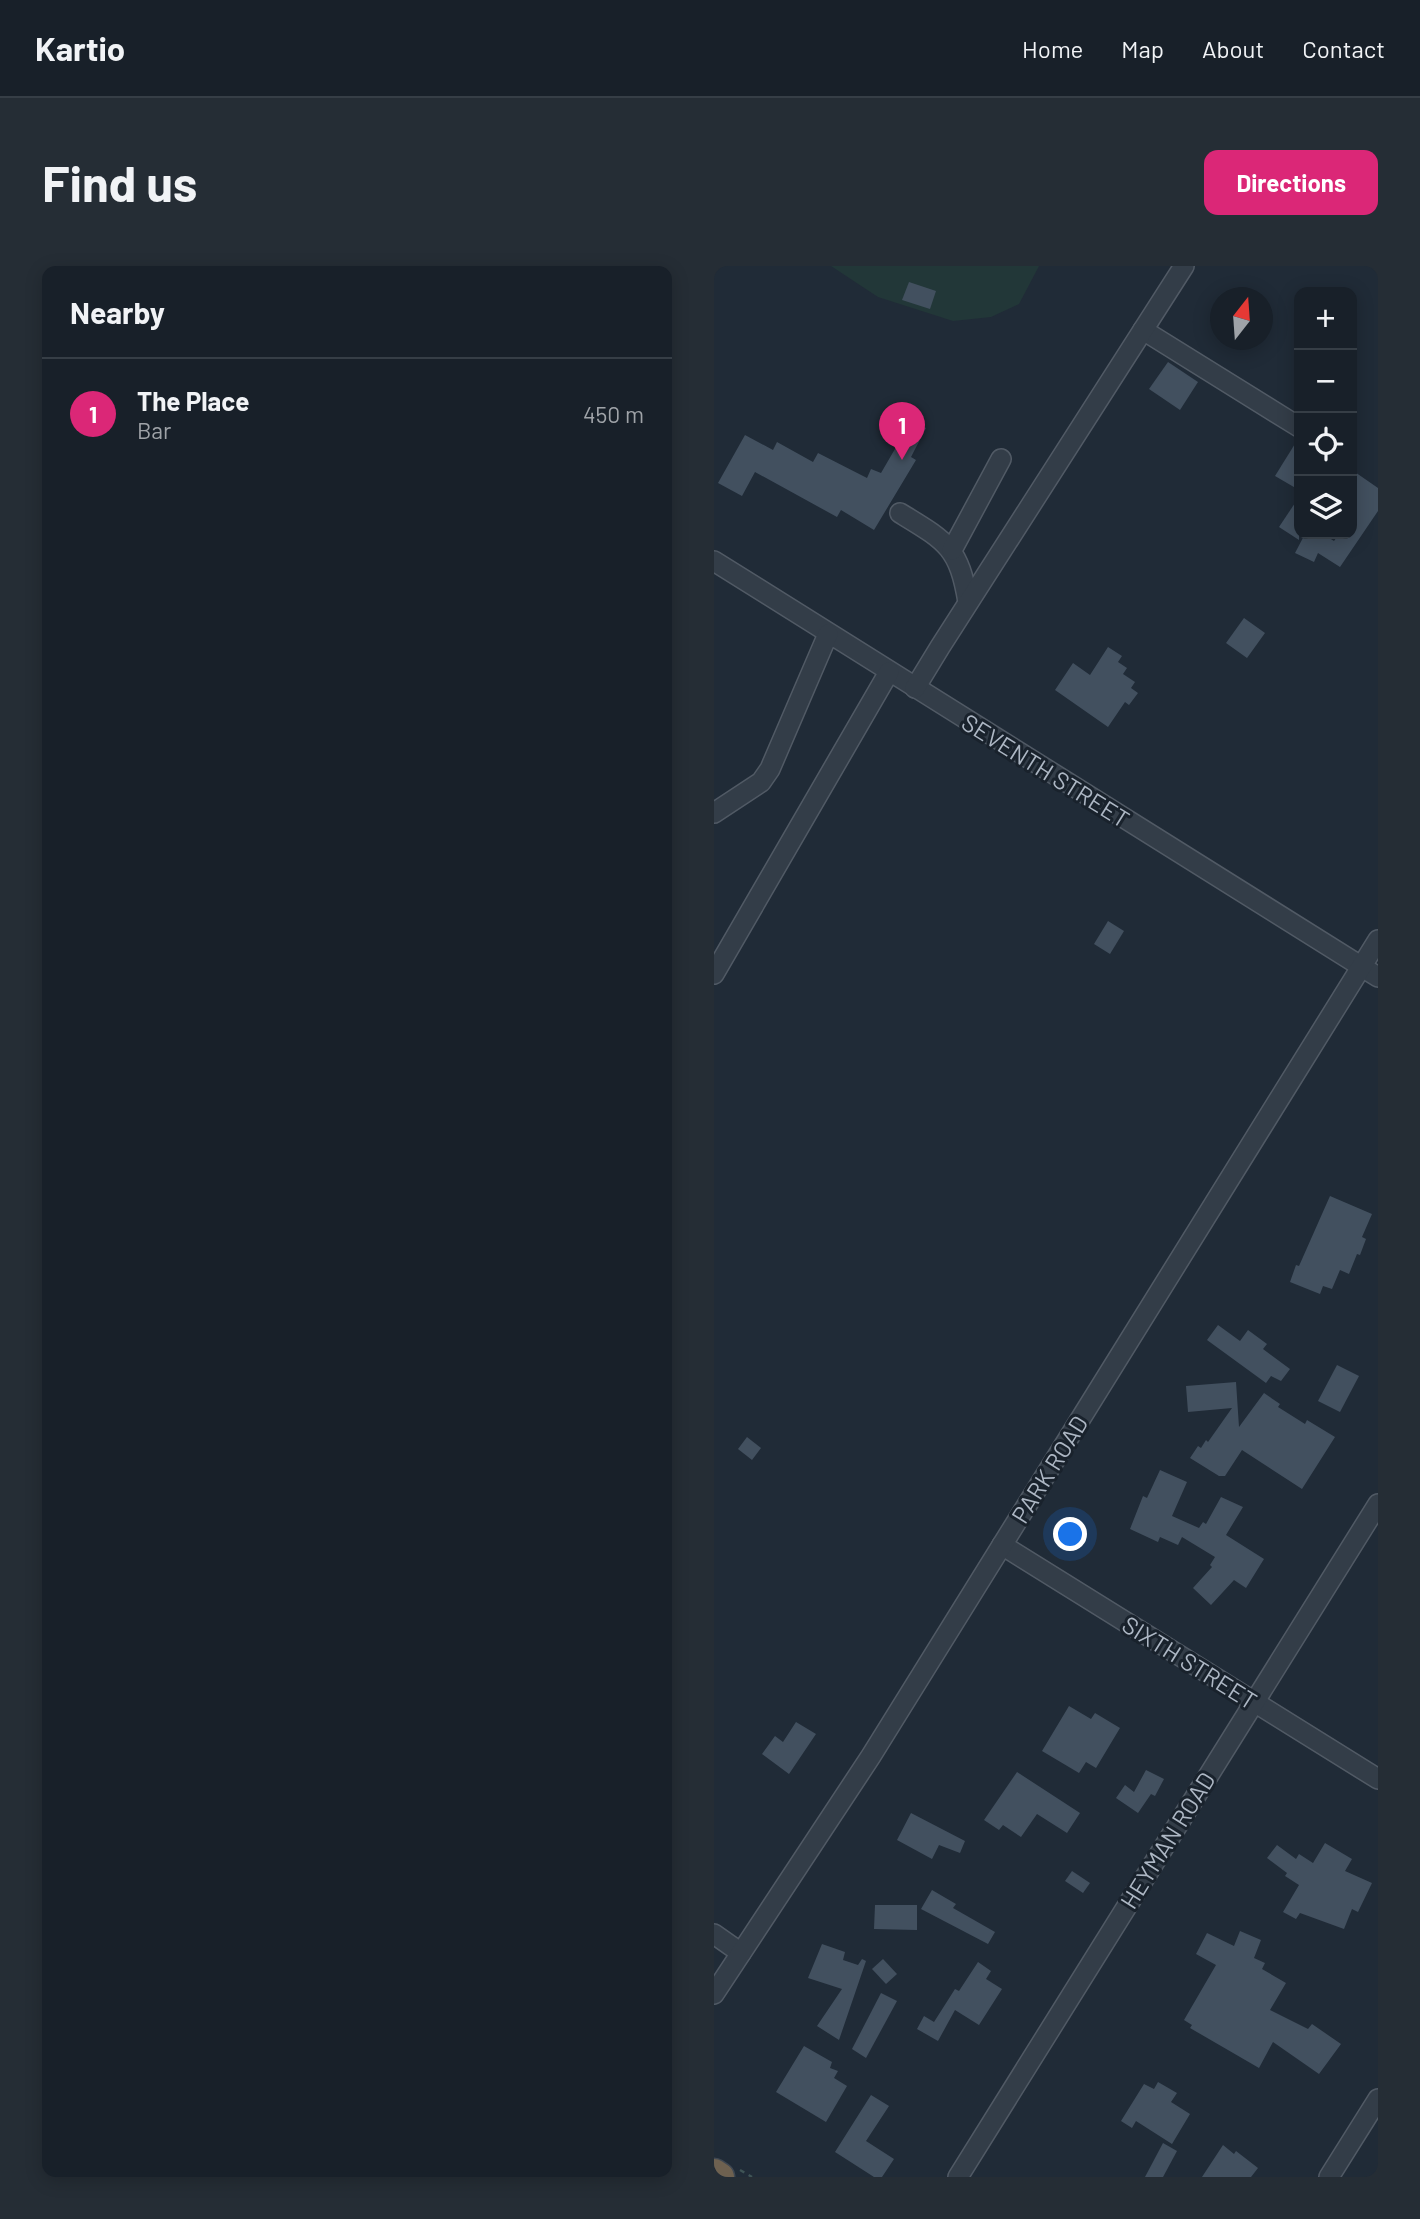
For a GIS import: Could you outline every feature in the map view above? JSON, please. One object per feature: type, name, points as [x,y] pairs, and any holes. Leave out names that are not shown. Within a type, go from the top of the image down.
[{"type":"highway","points":[[714,2173],[720,2177]]},
{"type":"street","points":[[915,688],[1184,266]]},
{"type":"street","points":[[1143,330],[1294,423]]},
{"type":"street","points":[[952,550],[1001,459]]},
{"type":"street","points":[[900,513],[932,532],[952,550],[962,569],[968,602]]},
{"type":"street","name":"SEVENTH STREET","points":[[714,561],[1370,972]]},
{"type":"street","points":[[714,813],[755,787],[771,769],[828,634]]},
{"type":"street","points":[[714,974],[889,672]]},
{"type":"street","name":"PARK ROAD","points":[[714,1994],[871,1756],[1002,1545],[1370,972],[1378,940]]},
{"type":"street","name":"HEYMAN ROAD","points":[[958,2177],[1378,1504]]},
{"type":"street","name":"SIXTH STREET","points":[[1002,1545],[1378,1779]]},
{"type":"street","points":[[714,1934],[741,1953]]},
{"type":"street","points":[[1329,2177],[1378,2099]]},
{"type":"green space","points":[[831,266],[1039,266],[1019,304],[991,317],[953,321],[878,297]]},
{"type":"building","points":[[909,282],[936,291],[930,309],[902,300]]},
{"type":"building","points":[[1168,362],[1198,382],[1180,410],[1149,389]]},
{"type":"building","points":[[895,412],[926,428],[911,457],[916,460],[874,530],[841,510],[837,517],[755,472],[742,496],[718,483],[745,435],[773,450],[777,442],[813,462],[818,453],[867,478],[871,469],[881,473],[899,442],[884,434]]},
{"type":"building","points":[[1294,445],[1294,487],[1275,476]]},
{"type":"building","points":[[1357,473],[1378,488],[1378,511],[1340,567],[1318,553],[1314,562],[1295,553],[1302,539],[1357,539]]},
{"type":"building","points":[[1294,504],[1294,537],[1279,527]]},
{"type":"building","points":[[1244,618],[1265,633],[1247,658],[1226,643]]},
{"type":"building","points":[[1108,647],[1122,656],[1118,662],[1127,668],[1123,674],[1135,682],[1131,688],[1138,693],[1129,705],[1125,702],[1108,727],[1055,690],[1073,663],[1090,675]]},
{"type":"building","points":[[1108,921],[1124,931],[1110,954],[1094,944]]},
{"type":"building","points":[[1330,1196],[1372,1214],[1362,1237],[1366,1239],[1360,1255],[1357,1254],[1349,1274],[1340,1270],[1332,1289],[1323,1286],[1320,1294],[1290,1282]]},
{"type":"building","points":[[1218,1325],[1240,1341],[1248,1330],[1267,1344],[1263,1349],[1290,1369],[1281,1381],[1271,1376],[1266,1383],[1207,1340]]},
{"type":"building","points":[[1337,1365],[1359,1376],[1340,1412],[1318,1401]]},
{"type":"building","points":[[1236,1382],[1239,1427],[1264,1393],[1280,1404],[1278,1407],[1305,1424],[1307,1420],[1335,1437],[1302,1489],[1242,1450],[1225,1476],[1219,1476],[1190,1458],[1198,1446],[1201,1448],[1206,1440],[1208,1442],[1232,1408],[1188,1412],[1186,1386]]},
{"type":"building","points":[[747,1437],[761,1448],[752,1460],[738,1449]]},
{"type":"building","points":[[1160,1470],[1187,1482],[1172,1516],[1199,1528],[1203,1522],[1206,1524],[1221,1497],[1243,1507],[1226,1535],[1264,1559],[1246,1588],[1234,1580],[1211,1605],[1193,1588],[1212,1567],[1210,1565],[1215,1557],[1182,1537],[1178,1545],[1160,1537],[1158,1542],[1130,1529],[1143,1496],[1147,1498]]},
{"type":"building","points":[[1069,1706],[1091,1719],[1095,1713],[1120,1728],[1096,1768],[1086,1762],[1079,1773],[1042,1751]]},
{"type":"building","points":[[796,1722],[816,1734],[789,1774],[762,1754],[775,1736],[783,1742]]},
{"type":"building","points":[[1146,1770],[1164,1779],[1155,1796],[1151,1794],[1138,1813],[1116,1798],[1125,1785],[1134,1792]]},
{"type":"building","points":[[1017,1772],[1080,1813],[1067,1833],[1037,1814],[1021,1837],[1003,1825],[999,1830],[984,1820]]},
{"type":"building","points":[[911,1813],[965,1841],[960,1853],[939,1845],[932,1859],[897,1840]]},
{"type":"building","points":[[1325,1843],[1352,1859],[1345,1871],[1372,1883],[1358,1912],[1352,1909],[1344,1929],[1300,1913],[1296,1919],[1283,1912],[1299,1885],[1285,1876],[1287,1873],[1267,1858],[1277,1845],[1296,1859],[1299,1854],[1313,1863]]},
{"type":"building","points":[[1072,1871],[1090,1883],[1083,1893],[1065,1881]]},
{"type":"building","points":[[932,1890],[956,1904],[953,1908],[995,1932],[988,1944],[921,1909]]},
{"type":"building","points":[[875,1905],[917,1905],[917,1930],[874,1929]]},
{"type":"building","points":[[1240,1931],[1261,1940],[1254,1958],[1265,1963],[1262,1969],[1286,1983],[1270,2010],[1308,2029],[1312,2024],[1341,2044],[1319,2074],[1273,2042],[1259,2068],[1190,2028],[1192,2025],[1184,2020],[1216,1965],[1196,1954],[1207,1933],[1234,1946]]},
{"type":"building","points":[[822,1944],[845,1952],[843,1960],[858,1965],[862,1959],[866,1961],[839,2040],[817,2026],[842,1989],[808,1978]]},
{"type":"building","points":[[883,1959],[897,1974],[886,1984],[872,1969]]},
{"type":"building","points":[[978,1962],[991,1971],[986,1979],[1002,1989],[979,2025],[955,2010],[938,2041],[917,2029],[924,2016],[934,2022],[955,1989],[959,1991]]},
{"type":"building","points":[[881,1993],[897,2001],[866,2058],[852,2049]]},
{"type":"building","points":[[804,2046],[832,2062],[830,2068],[838,2071],[834,2078],[847,2086],[826,2122],[776,2092]]},
{"type":"building","points":[[1158,2082],[1177,2093],[1171,2102],[1190,2114],[1172,2144],[1136,2121],[1132,2128],[1121,2121],[1144,2084],[1154,2089]]},
{"type":"building","points":[[871,2095],[889,2106],[866,2141],[894,2159],[882,2177],[874,2177],[835,2152]]},
{"type":"building","points":[[1163,2143],[1177,2151],[1163,2177],[1145,2177]]},
{"type":"building","points":[[1223,2145],[1234,2154],[1236,2151],[1258,2168],[1251,2177],[1202,2177]]},
{"type":"place","name":"The Place","points":[[902,460]]}]
